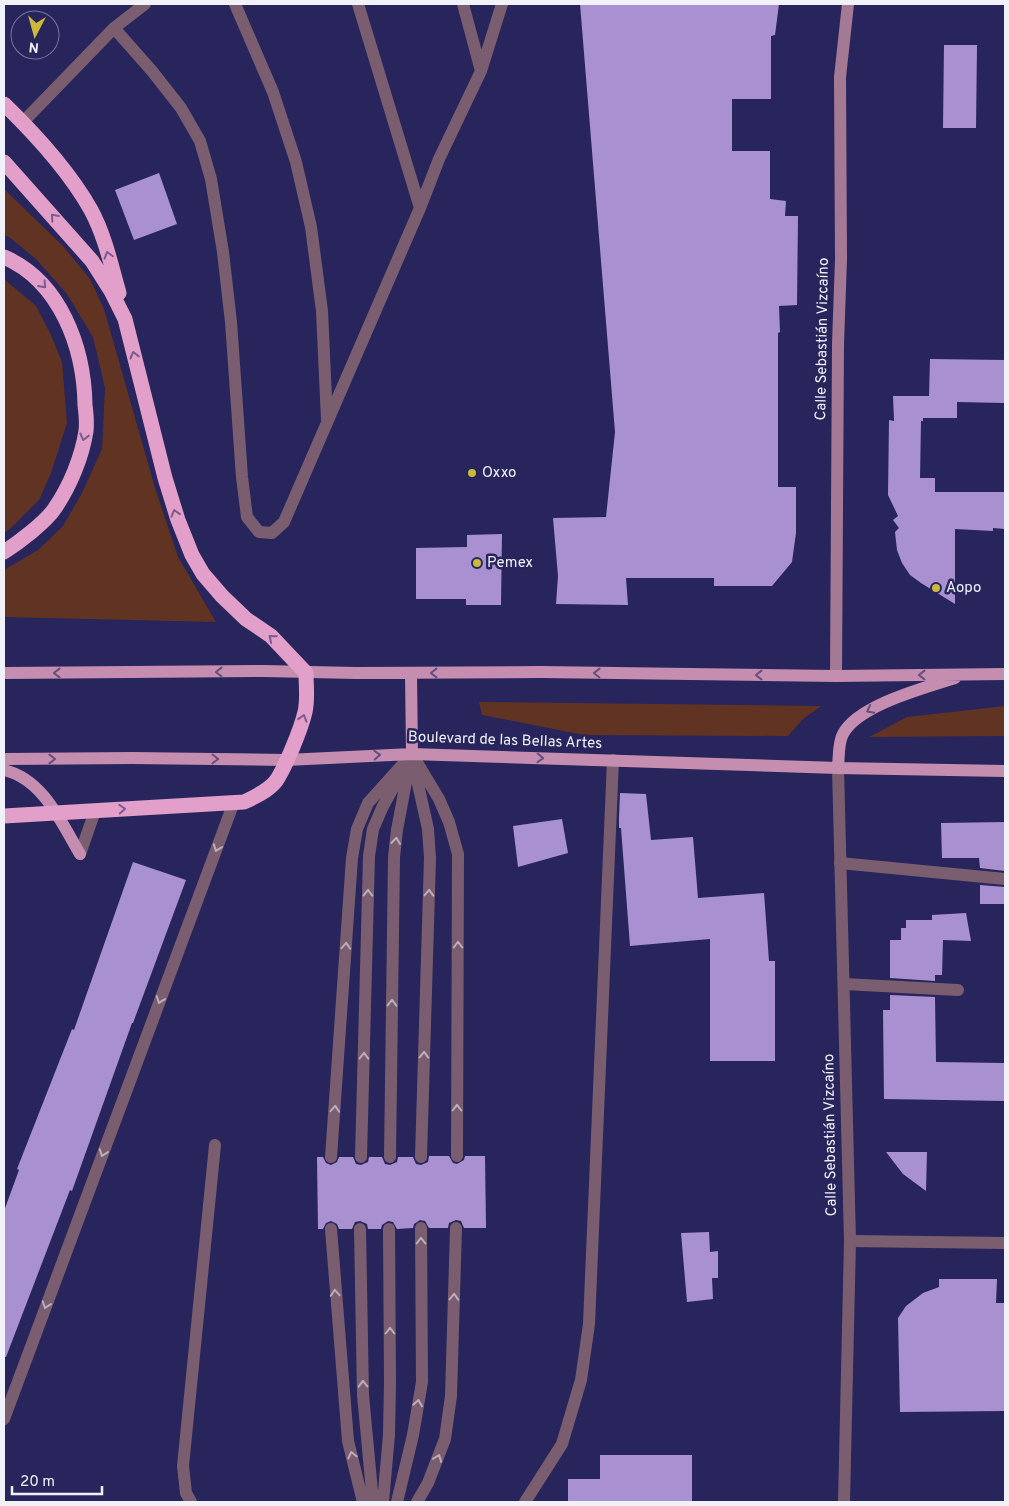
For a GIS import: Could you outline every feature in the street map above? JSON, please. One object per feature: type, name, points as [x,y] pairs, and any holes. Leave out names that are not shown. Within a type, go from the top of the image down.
[{"type":"highway","points":[[4,104],[23,122],[72,180],[91,211],[106,247],[126,319],[165,478],[178,520],[192,555],[203,574],[222,596],[246,619],[271,636],[306,673],[305,712],[296,738],[275,781],[262,794],[244,802],[4,816]]},
{"type":"highway","points":[[4,162],[92,261],[126,319]]},
{"type":"highway","points":[[4,257],[31,273],[45,286],[75,341],[85,392],[86,430],[68,486],[54,510],[23,539],[4,552]]},
{"type":"main road","points":[[4,673],[264,671],[306,673],[541,672],[836,676],[1005,674]]},
{"type":"main road","points":[[411,673],[412,754]]},
{"type":"main road","points":[[838,768],[842,735],[852,721],[887,702],[965,675]]},
{"type":"main road","name":"Boulevard de las Bellas Artes","points":[[4,759],[286,760],[412,754],[838,768],[1005,771]]},
{"type":"main road","points":[[4,770],[26,779],[37,788],[56,813],[80,854]]},
{"type":"street","points":[[23,122],[114,28],[145,4]]},
{"type":"street","points":[[235,4],[273,92],[296,162],[312,227],[322,311],[327,425]]},
{"type":"street","points":[[358,4],[420,208]]},
{"type":"street","points":[[463,4],[481,71]]},
{"type":"street","points":[[114,28],[152,71],[181,108],[200,141],[211,179],[223,252],[231,322],[242,477],[247,517],[258,532],[272,534],[284,522],[420,208],[439,159],[481,71],[502,4]]},
{"type":"street","name":"Calle Sebastián Vizcaíno","points":[[836,676],[838,344],[841,259],[840,77],[848,4]]},
{"type":"street","points":[[412,754],[439,799],[449,822],[458,854],[457,1156]]},
{"type":"street","points":[[412,754],[428,829],[430,858],[421,1156]]},
{"type":"street","points":[[361,1157],[369,856],[377,821],[412,754]]},
{"type":"street","points":[[390,1157],[394,856],[397,830],[412,754]]},
{"type":"street","points":[[331,1157],[352,858],[357,830],[368,803],[412,754]]},
{"type":"street","points":[[525,1502],[562,1444],[581,1380],[589,1324],[613,760]]},
{"type":"street","name":"Calle Sebastián Vizcaíno","points":[[838,768],[850,1241],[844,1502]]},
{"type":"street","points":[[4,1419],[234,802]]},
{"type":"street","points":[[80,854],[95,811]]},
{"type":"street","points":[[840,863],[1005,879]]},
{"type":"street","points":[[844,984],[958,990]]},
{"type":"street","points":[[191,1502],[186,1494],[182,1466],[215,1145]]},
{"type":"street","points":[[397,1502],[413,1435],[422,1382],[421,1228]]},
{"type":"street","points":[[418,1502],[428,1483],[445,1439],[452,1396],[456,1228]]},
{"type":"street","points":[[330,1229],[348,1441],[364,1502]]},
{"type":"street","points":[[360,1229],[363,1395],[373,1502]]},
{"type":"street","points":[[383,1502],[390,1382],[389,1229]]},
{"type":"street","points":[[850,1241],[1005,1243]]},
{"type":"shaded area","points":[[4,189],[63,246],[90,279],[104,309],[155,488],[178,557],[216,622],[4,617],[4,570],[38,550],[63,526],[82,493],[102,449],[105,388],[93,337],[67,294],[36,259],[4,235]]},
{"type":"shaded area","points":[[4,279],[36,306],[51,335],[62,362],[67,423],[51,473],[39,500],[4,533]]},
{"type":"shaded area","points":[[479,702],[821,706],[803,719],[788,736],[584,735],[482,715]]},
{"type":"shaded area","points":[[1005,706],[1005,736],[869,737],[907,717]]},
{"type":"building","points":[[580,4],[779,4],[775,35],[771,36],[771,99],[732,99],[732,151],[770,151],[770,199],[786,201],[785,216],[798,216],[797,305],[779,306],[780,332],[778,333],[778,487],[796,487],[796,533],[792,562],[772,586],[714,586],[714,578],[626,578],[628,605],[556,604],[558,576],[553,518],[606,517],[615,432]]},
{"type":"building","points":[[944,45],[977,45],[976,128],[943,128]]},
{"type":"building","points":[[159,173],[177,224],[134,240],[115,190]]},
{"type":"building","points":[[930,359],[1005,360],[1005,403],[957,402],[957,418],[923,418],[923,421],[921,421],[920,478],[935,478],[935,492],[1005,492],[1005,529],[993,528],[993,531],[955,529],[955,604],[910,575],[902,563],[897,550],[895,532],[899,528],[893,520],[898,516],[888,495],[889,420],[894,421],[893,396],[929,396]]},
{"type":"building","points":[[502,534],[501,605],[466,605],[466,599],[416,599],[416,548],[467,547],[467,535]]},
{"type":"building","points":[[620,793],[646,794],[651,840],[693,837],[698,898],[764,893],[769,961],[775,961],[775,1061],[710,1061],[710,939],[630,946],[621,828],[619,828]]},
{"type":"building","points":[[562,819],[568,853],[518,867],[513,826]]},
{"type":"building","points":[[1005,822],[1005,871],[980,868],[979,858],[942,858],[941,823]]},
{"type":"building","points":[[133,862],[186,880],[72,1191],[70,1190],[6,1357],[4,1357],[4,1211],[19,1170],[17,1169],[72,1029],[74,1030]]},
{"type":"building","points":[[980,885],[1005,887],[1005,904],[980,904]]},
{"type":"building","points":[[966,913],[971,941],[943,940],[942,975],[935,975],[935,981],[890,978],[890,940],[901,940],[901,928],[906,928],[906,920],[932,920],[932,915]]},
{"type":"building","points":[[890,995],[935,997],[936,1062],[1005,1063],[1005,1101],[884,1099],[883,1010],[890,1010]]},
{"type":"building","points":[[886,1152],[927,1152],[926,1191],[903,1174]]},
{"type":"building","points":[[429,1156],[449,1156],[453,1163],[457,1164],[464,1160],[465,1156],[485,1156],[486,1228],[464,1228],[461,1221],[456,1220],[449,1223],[448,1228],[429,1228],[425,1221],[420,1220],[414,1224],[413,1228],[397,1229],[393,1222],[388,1221],[382,1225],[381,1229],[368,1229],[367,1224],[360,1221],[355,1222],[352,1229],[339,1229],[337,1224],[331,1221],[326,1223],[323,1229],[318,1229],[317,1157],[323,1157],[326,1163],[331,1165],[337,1162],[339,1157],[353,1157],[356,1164],[361,1165],[368,1162],[369,1157],[382,1157],[385,1164],[390,1165],[397,1162],[398,1157],[413,1157],[416,1164],[421,1165],[428,1162]]},
{"type":"building","points":[[709,1232],[710,1252],[718,1251],[718,1278],[712,1278],[713,1299],[687,1302],[681,1233]]},
{"type":"building","points":[[939,1279],[997,1279],[996,1303],[1005,1303],[1005,1411],[900,1412],[898,1318],[906,1306],[923,1293],[939,1287]]},
{"type":"building","points":[[600,1455],[692,1455],[692,1502],[568,1502],[568,1479],[600,1479]]},
{"type":"place","name":"Oxxo","points":[[472,473]]},
{"type":"place","name":"Pemex","points":[[477,563]]},
{"type":"place","name":"Aopo","points":[[936,588]]}]
